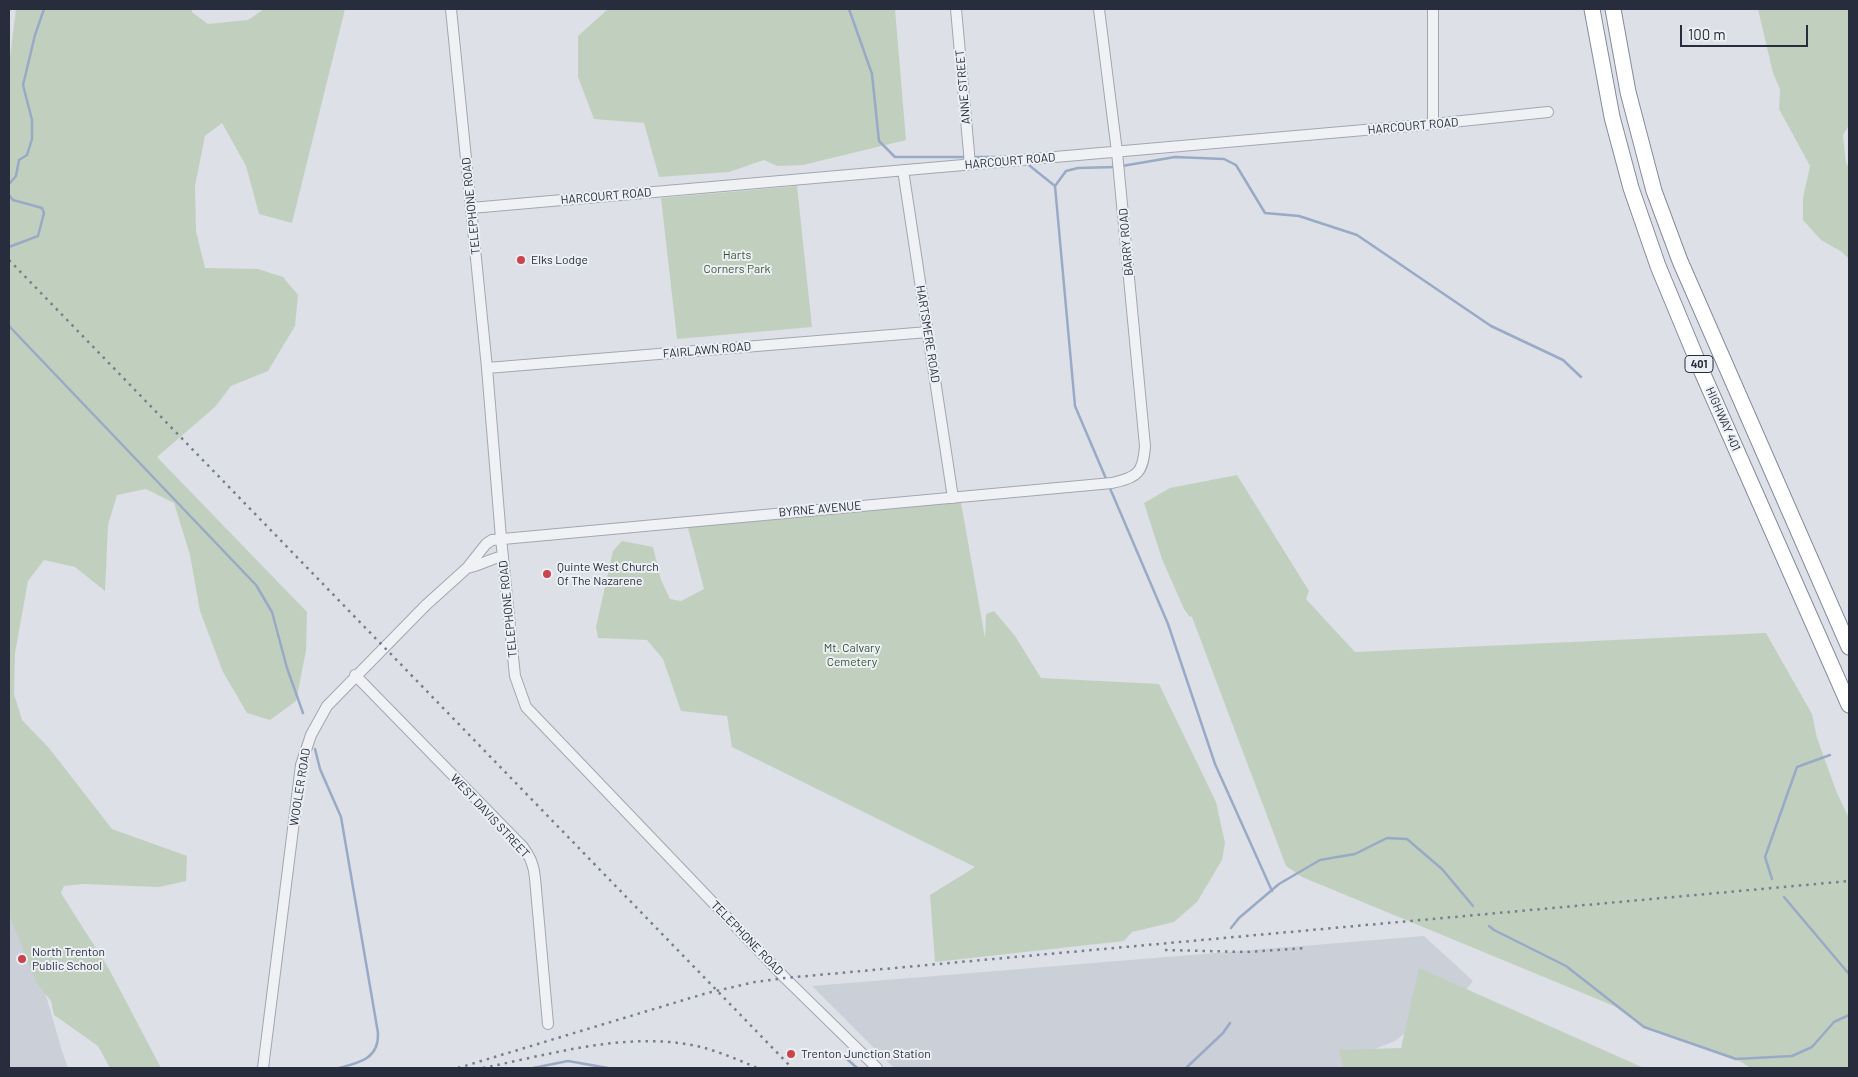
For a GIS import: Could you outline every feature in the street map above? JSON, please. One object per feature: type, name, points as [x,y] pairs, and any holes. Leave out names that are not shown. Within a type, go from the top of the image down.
[{"type":"highway","name":"HIGHWAY 401","points":[[1592,9],[1612,117],[1631,188],[1658,266],[1702,372],[1849,705]]},
{"type":"highway","name":"HIGHWAY 401","points":[[1613,9],[1628,92],[1654,191],[1680,260],[1849,647]]},
{"type":"street","name":"TELEPHONE ROAD","points":[[451,9],[487,368],[515,676],[526,707],[785,978],[876,1068]]},
{"type":"street","name":"ANNE STREET","points":[[956,9],[970,164]]},
{"type":"street","name":"BARRY ROAD","points":[[1100,9],[1117,152],[1145,446],[1144,464],[1136,474]]},
{"type":"street","points":[[1433,9],[1433,124]]},
{"type":"street","name":"HARCOURT ROAD","points":[[471,208],[1433,124],[1548,112]]},
{"type":"street","name":"HARTSMERE ROAD","points":[[903,170],[953,498]]},
{"type":"street","name":"FAIRLAWN ROAD","points":[[487,368],[928,332]]},
{"type":"street","name":"BYRNE AVENUE","points":[[501,538],[1112,483],[1128,479],[1136,474]]},
{"type":"street","name":"WOOLER ROAD","points":[[263,1068],[301,765],[310,735],[322,713],[355,675],[426,605],[467,568],[486,544],[501,538]]},
{"type":"street","name":"WOOLER ROAD","points":[[467,568],[503,556]]},
{"type":"street","name":"WEST DAVIS STREET","points":[[355,675],[530,857],[534,866],[548,1024]]},
{"type":"shaded area","name":"North Trenton Public School","points":[[9,867],[62,1051],[68,1068],[9,1068]]},
{"type":"shaded area","points":[[1424,936],[1473,981],[1434,1029],[1405,1033],[1395,1041],[1359,1055],[1343,1068],[894,1068],[812,986]]},
{"type":"green space","points":[[16,9],[192,9],[192,12],[208,24],[248,20],[264,9],[345,9],[292,223],[259,214],[246,166],[222,123],[205,136],[195,186],[196,231],[205,268],[258,269],[283,277],[298,295],[295,326],[268,371],[231,386],[215,407],[157,457],[307,612],[306,651],[296,701],[270,720],[247,713],[223,672],[200,611],[190,555],[174,503],[146,489],[117,495],[108,525],[105,591],[75,567],[44,560],[28,581],[15,653],[14,694],[22,720],[49,748],[112,829],[187,856],[186,881],[159,887],[83,884],[64,886],[61,893],[109,969],[161,1068],[110,1068],[98,1046],[54,1015],[51,1001],[36,982],[9,914],[9,65]]},
{"type":"green space","points":[[608,9],[895,9],[906,140],[803,165],[777,166],[764,160],[729,172],[659,177],[644,123],[594,119],[578,77],[578,36]]},
{"type":"green space","points":[[1758,9],[1849,9],[1849,125],[1843,135],[1846,163],[1849,168],[1849,259],[1842,252],[1821,240],[1803,220],[1803,198],[1810,166],[1779,109],[1780,89],[1773,73]]},
{"type":"green space","name":"Harts Corners Park","points":[[797,186],[812,327],[677,339],[661,198]]},
{"type":"green space","points":[[1237,475],[1309,591],[1306,599],[1355,652],[1766,633],[1812,714],[1817,738],[1837,793],[1849,818],[1849,1068],[1751,1068],[1736,1059],[1644,1027],[1614,1006],[1302,877],[1286,866],[1192,617],[1184,609],[1162,559],[1144,503],[1170,488]]},
{"type":"green space","name":"Mt. Calvary Cemetery","points":[[960,497],[985,638],[986,614],[994,611],[1015,636],[1041,678],[1159,684],[1216,802],[1225,843],[1222,860],[1197,902],[1174,922],[1132,932],[1124,941],[935,962],[930,895],[975,867],[732,747],[727,716],[681,711],[663,659],[647,640],[598,638],[596,627],[613,551],[622,541],[653,547],[661,580],[670,599],[681,601],[704,589],[687,524]]},
{"type":"green space","points":[[1419,968],[1644,1068],[1343,1068],[1339,1050],[1401,1048]]},
{"type":"waterway","points":[[9,184],[16,176],[19,160],[27,155],[32,139],[32,120],[23,85],[35,35],[44,9]]},
{"type":"waterway","points":[[849,9],[872,74],[879,141],[895,157],[966,157]]},
{"type":"waterway","points":[[972,157],[1006,157]]},
{"type":"waterway","points":[[1122,166],[1175,157],[1224,159],[1236,165],[1265,213],[1299,216],[1357,235],[1491,326],[1563,360],[1581,377]]},
{"type":"waterway","points":[[1025,162],[1055,186]]},
{"type":"waterway","points":[[1107,481],[1075,406],[1055,186],[1066,171],[1078,168],[1116,167]]},
{"type":"waterway","points":[[9,195],[13,200],[42,208],[44,213],[38,236],[9,247]]},
{"type":"waterway","points":[[9,326],[256,585],[272,612],[287,668],[303,713]]},
{"type":"waterway","points":[[1109,486],[1168,624],[1215,764],[1272,891]]},
{"type":"waterway","points":[[315,749],[320,769],[341,817],[378,1033],[375,1049],[371,1054],[360,1062],[339,1068]]},
{"type":"waterway","points":[[1772,879],[1765,857],[1797,767],[1830,755]]},
{"type":"waterway","points":[[1231,928],[1239,918],[1279,884],[1320,860],[1355,854],[1387,838],[1407,839],[1442,869],[1473,906]]},
{"type":"waterway","points":[[1784,897],[1849,974]]},
{"type":"waterway","points":[[1489,926],[1566,966],[1644,1027],[1736,1059],[1792,1056],[1812,1047],[1834,1022],[1849,1015]]},
{"type":"waterway","points":[[1186,1068],[1223,1033],[1230,1023]]},
{"type":"waterway","points":[[847,1059],[857,1068]]},
{"type":"waterway","points":[[533,1068],[568,1061],[608,1068]]},
{"type":"railway","points":[[9,260],[792,1068]]},
{"type":"railway","points":[[458,1068],[707,993],[755,982],[1849,881]]},
{"type":"railway","points":[[1165,950],[1246,952],[1307,948]]},
{"type":"railway","points":[[483,1068],[591,1046],[647,1041],[674,1042],[701,1047],[757,1068]]},
{"type":"place","name":"Elks Lodge","points":[[521,260]]},
{"type":"place","name":"Quinte West Church Of The Nazarene","points":[[547,574]]},
{"type":"place","name":"North Trenton Public School","points":[[22,959]]},
{"type":"place","name":"Trenton Junction Station","points":[[791,1054]]}]
